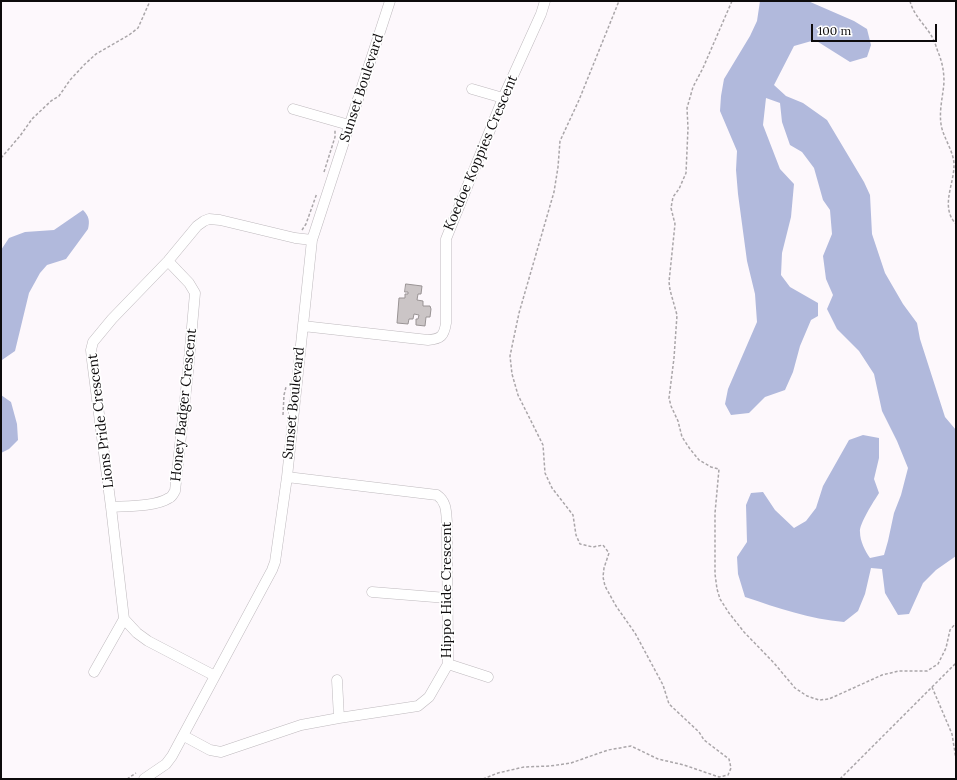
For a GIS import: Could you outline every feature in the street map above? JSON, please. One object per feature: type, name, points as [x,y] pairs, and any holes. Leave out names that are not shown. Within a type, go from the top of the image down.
[{"type":"street","name":"Sunset Boulevard","points":[[141,775],[166,764],[172,756],[272,570],[276,556],[286,477],[312,240],[390,1]]},
{"type":"street","name":"Koedoe Koppies Crescent","points":[[303,326],[428,340],[437,340],[442,336],[446,323],[446,239],[503,98],[545,1]]},
{"type":"street","points":[[472,89],[503,98]]},
{"type":"street","points":[[293,109],[349,126]]},
{"type":"street","name":"Lions Pride Crescent","points":[[124,619],[92,360],[92,342],[168,261],[197,226],[204,221],[209,219],[220,220],[312,240]]},
{"type":"street","name":"Honey Badger Crescent","points":[[111,507],[149,504],[162,501],[171,498],[175,491],[195,293],[189,283],[168,261]]},
{"type":"street","name":"Hippo Hide Crescent","points":[[184,736],[210,750],[221,752],[301,725],[418,706],[429,697],[448,664],[446,516],[445,503],[442,498],[437,496],[286,477]]},
{"type":"street","points":[[372,592],[447,598]]},
{"type":"street","points":[[94,672],[124,619],[136,633],[148,641],[215,676]]},
{"type":"street","points":[[448,664],[488,676]]},
{"type":"street","points":[[337,680],[339,718]]},
{"type":"path","points":[[1,158],[32,119],[51,101],[59,96],[70,80],[85,64],[96,54],[138,28],[150,1]]},
{"type":"path","points":[[483,779],[498,773],[524,767],[550,766],[571,763],[608,750],[631,746],[658,759],[684,765],[719,777],[728,775],[731,768],[729,759],[704,740],[699,732],[669,704],[663,685],[635,633],[616,606],[605,586],[603,577],[604,568],[609,553],[603,545],[593,547],[580,544],[576,535],[573,515],[552,488],[545,473],[543,444],[518,395],[512,374],[510,356],[511,345],[554,192],[560,141],[579,100],[619,1]]},
{"type":"path","points":[[732,1],[703,68],[693,87],[687,108],[688,128],[686,173],[679,189],[672,197],[671,208],[675,224],[669,282],[677,315],[669,398],[671,406],[678,421],[682,437],[690,449],[699,460],[711,467],[719,469],[716,513],[715,574],[720,599],[728,613],[744,632],[774,663],[795,688],[807,696],[818,700],[829,699],[882,675],[900,671],[927,671],[938,664],[946,648],[950,630],[956,623]]},
{"type":"path","points":[[910,1],[911,6],[918,18],[932,36],[944,69],[944,82],[940,110],[941,125],[953,158],[954,165],[948,207],[952,220],[956,224]]},
{"type":"path","points":[[322,178],[335,137],[336,122]]},
{"type":"path","points":[[298,238],[306,224],[317,191]]},
{"type":"path","points":[[283,416],[284,395],[287,383]]},
{"type":"path","points":[[840,779],[956,663]]},
{"type":"path","points":[[932,687],[952,734],[956,759]]},
{"type":"path","points":[[127,779],[141,775]]},
{"type":"water","points":[[760,1],[808,1],[854,21],[867,29],[871,45],[867,57],[850,62],[815,40],[794,46],[774,85],[786,96],[803,103],[827,120],[864,182],[870,195],[872,234],[885,273],[903,304],[917,323],[920,339],[945,417],[956,430],[956,556],[936,570],[923,583],[909,614],[898,615],[885,593],[882,569],[871,568],[865,594],[858,611],[844,622],[806,616],[745,597],[738,574],[737,557],[747,542],[746,505],[751,493],[763,492],[775,510],[794,528],[806,521],[816,508],[823,486],[849,440],[863,435],[879,438],[879,458],[874,479],[879,493],[864,518],[860,528],[863,546],[870,558],[884,555],[894,513],[901,495],[908,468],[882,411],[874,374],[859,351],[837,329],[827,309],[833,295],[826,279],[823,256],[832,234],[830,210],[823,200],[814,168],[802,152],[790,145],[782,122],[780,103],[766,98],[763,125],[780,169],[794,184],[791,217],[782,253],[781,275],[790,287],[818,303],[818,316],[811,320],[800,346],[793,372],[785,390],[765,397],[749,413],[731,415],[725,404],[728,389],[757,322],[755,294],[747,261],[738,194],[736,170],[737,151],[720,111],[721,96],[724,79],[750,36],[757,21]]},
{"type":"water","points":[[83,210],[87,214],[89,224],[88,229],[66,259],[47,265],[40,273],[29,293],[15,351],[2,360],[1,363],[1,250],[9,238],[25,232],[54,230]]},
{"type":"water","points":[[1,395],[11,402],[17,424],[18,440],[9,449],[1,453]]},
{"type":"building","points":[[406,284],[422,286],[421,294],[418,294],[417,300],[423,301],[423,306],[430,306],[431,309],[430,317],[426,317],[425,326],[416,325],[416,319],[418,319],[419,315],[414,314],[413,319],[409,319],[408,324],[397,323],[399,298],[405,298],[405,294],[408,294],[408,292],[405,292]]}]
